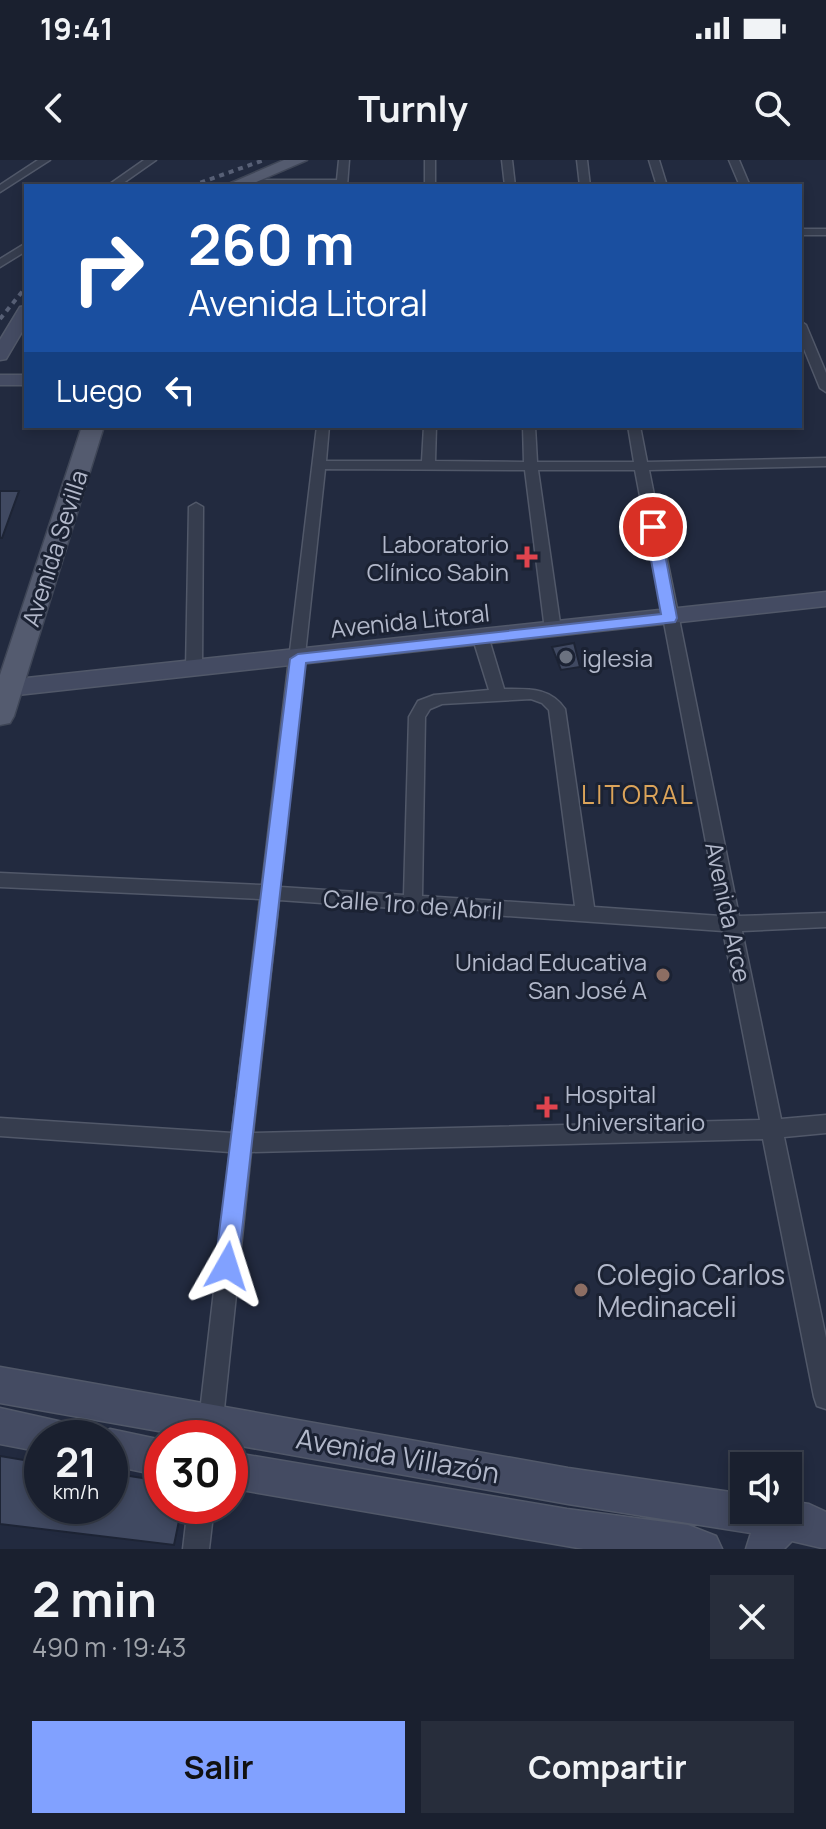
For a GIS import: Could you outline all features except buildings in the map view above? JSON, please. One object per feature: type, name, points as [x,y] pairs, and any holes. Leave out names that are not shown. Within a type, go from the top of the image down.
[{"type":"main road","points":[[223,184],[286,160]]},
{"type":"main road","points":[[239,184],[299,160]]},
{"type":"main road","points":[[0,355],[24,314]]},
{"type":"main road","points":[[0,380],[24,380]]},
{"type":"main road","name":"Avenida Sevilla","points":[[0,716],[4,689],[92,428]]},
{"type":"main road","name":"Avenida Litoral","points":[[4,689],[823,603]]},
{"type":"main road","name":"Avenida Villazón","points":[[0,1385],[167,1420]]},
{"type":"main road","points":[[0,1426],[24,1431]]},
{"type":"main road","name":"Avenida Villazón","points":[[248,1435],[811,1528]]},
{"type":"main road","name":"Avenida Villazón","points":[[248,1474],[567,1539],[688,1544],[703,1549]]},
{"type":"main road","points":[[765,1549],[775,1528],[811,1528]]},
{"type":"street","points":[[0,189],[45,160]]},
{"type":"street","points":[[115,184],[151,160]]},
{"type":"street","points":[[342,184],[344,160]]},
{"type":"street","points":[[430,160],[430,184]]},
{"type":"street","points":[[507,160],[510,184]]},
{"type":"street","points":[[582,160],[585,184]]},
{"type":"street","points":[[654,160],[661,184]]},
{"type":"street","points":[[734,160],[744,184]]},
{"type":"street","points":[[0,189],[24,191]]},
{"type":"street","points":[[802,232],[826,232]]},
{"type":"street","points":[[0,264],[24,247]]},
{"type":"street","points":[[805,352],[826,352]]},
{"type":"street","points":[[805,352],[826,388]]},
{"type":"street","points":[[211,1420],[239,1143],[272,893],[323,428]]},
{"type":"street","points":[[428,466],[430,428]]},
{"type":"street","points":[[529,428],[531,466],[553,630]]},
{"type":"street","name":"Avenida Arce","points":[[634,428],[669,618],[826,1397]]},
{"type":"street","points":[[318,465],[642,466],[826,462]]},
{"type":"street","points":[[194,670],[196,507]]},
{"type":"street","points":[[481,639],[498,695]]},
{"type":"street","points":[[413,904],[417,717],[424,705],[440,699],[532,694],[548,699],[557,709],[586,916]]},
{"type":"street","name":"Calle 1ro de Abril","points":[[0,880],[272,893],[732,924],[826,920]]},
{"type":"street","points":[[0,1127],[239,1143],[774,1129],[826,1124]]},
{"type":"street","points":[[196,1549],[199,1524]]},
{"type":"railway","points":[[197,184],[264,160]]},
{"type":"railway","points":[[0,319],[24,289]]},
{"type":"place","name":"Laboratorio Clínico Sabin","points":[[527,557]]},
{"type":"place","name":"iglesia","points":[[566,657]]},
{"type":"place","name":"Unidad Educativa San José A","points":[[663,975]]},
{"type":"place","name":"Hospital Universitario","points":[[547,1107]]},
{"type":"place","name":"Colegio Carlos Medinaceli","points":[[581,1290]]},
{"type":"district","name":"LITORAL","points":[[638,794]]},
{"type":"route","points":[[227,1266],[298,659],[669,618],[653,527]]}]
